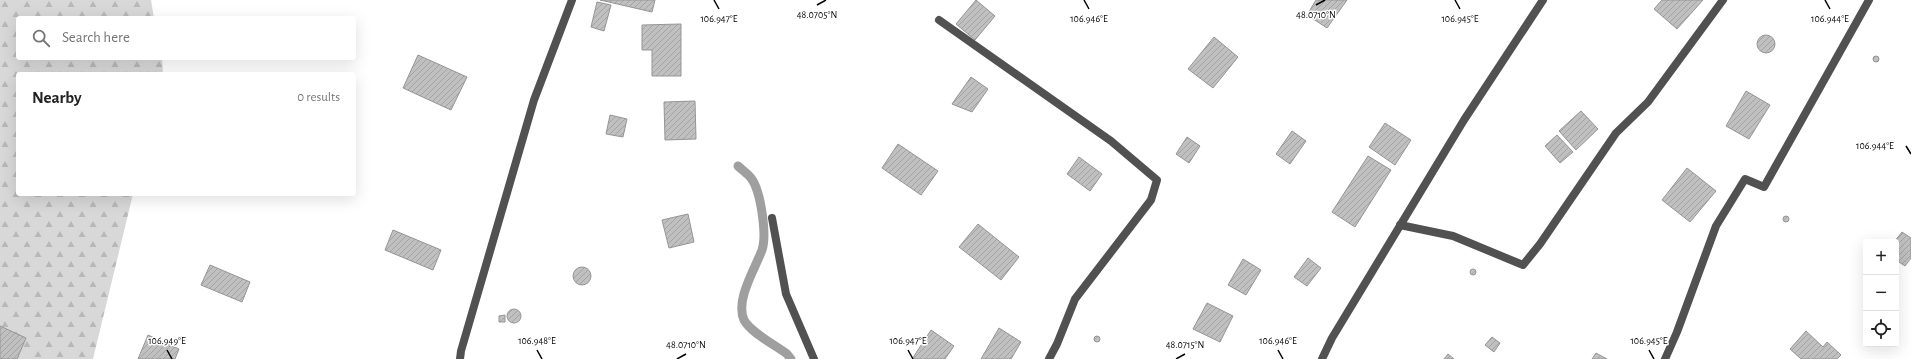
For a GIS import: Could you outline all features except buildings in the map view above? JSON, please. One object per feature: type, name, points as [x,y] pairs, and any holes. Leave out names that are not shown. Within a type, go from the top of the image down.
[{"type":"street","points":[[460,359],[461,351],[534,100],[572,0]]},
{"type":"street","points":[[1322,359],[1332,338],[1464,120],[1543,0]]},
{"type":"street","points":[[1400,225],[1453,236],[1523,265],[1540,244],[1616,133],[1648,102],[1723,0]]},
{"type":"street","points":[[1665,359],[1677,332],[1716,226],[1745,179],[1764,187],[1869,0]]},
{"type":"street","points":[[939,20],[1111,141],[1158,180],[1151,200],[1075,299],[1057,344],[1049,359]]},
{"type":"street","points":[[772,218],[786,294],[814,359]]},
{"type":"green space","points":[[0,0],[151,0],[154,16],[16,16],[16,60],[162,60],[163,72],[16,72],[16,196],[133,196],[93,359],[0,359]]},
{"type":"waterway","points":[[738,166],[750,176],[755,184],[762,213],[764,234],[762,250],[744,294],[742,303],[744,320],[747,325],[787,354],[791,359]]}]
